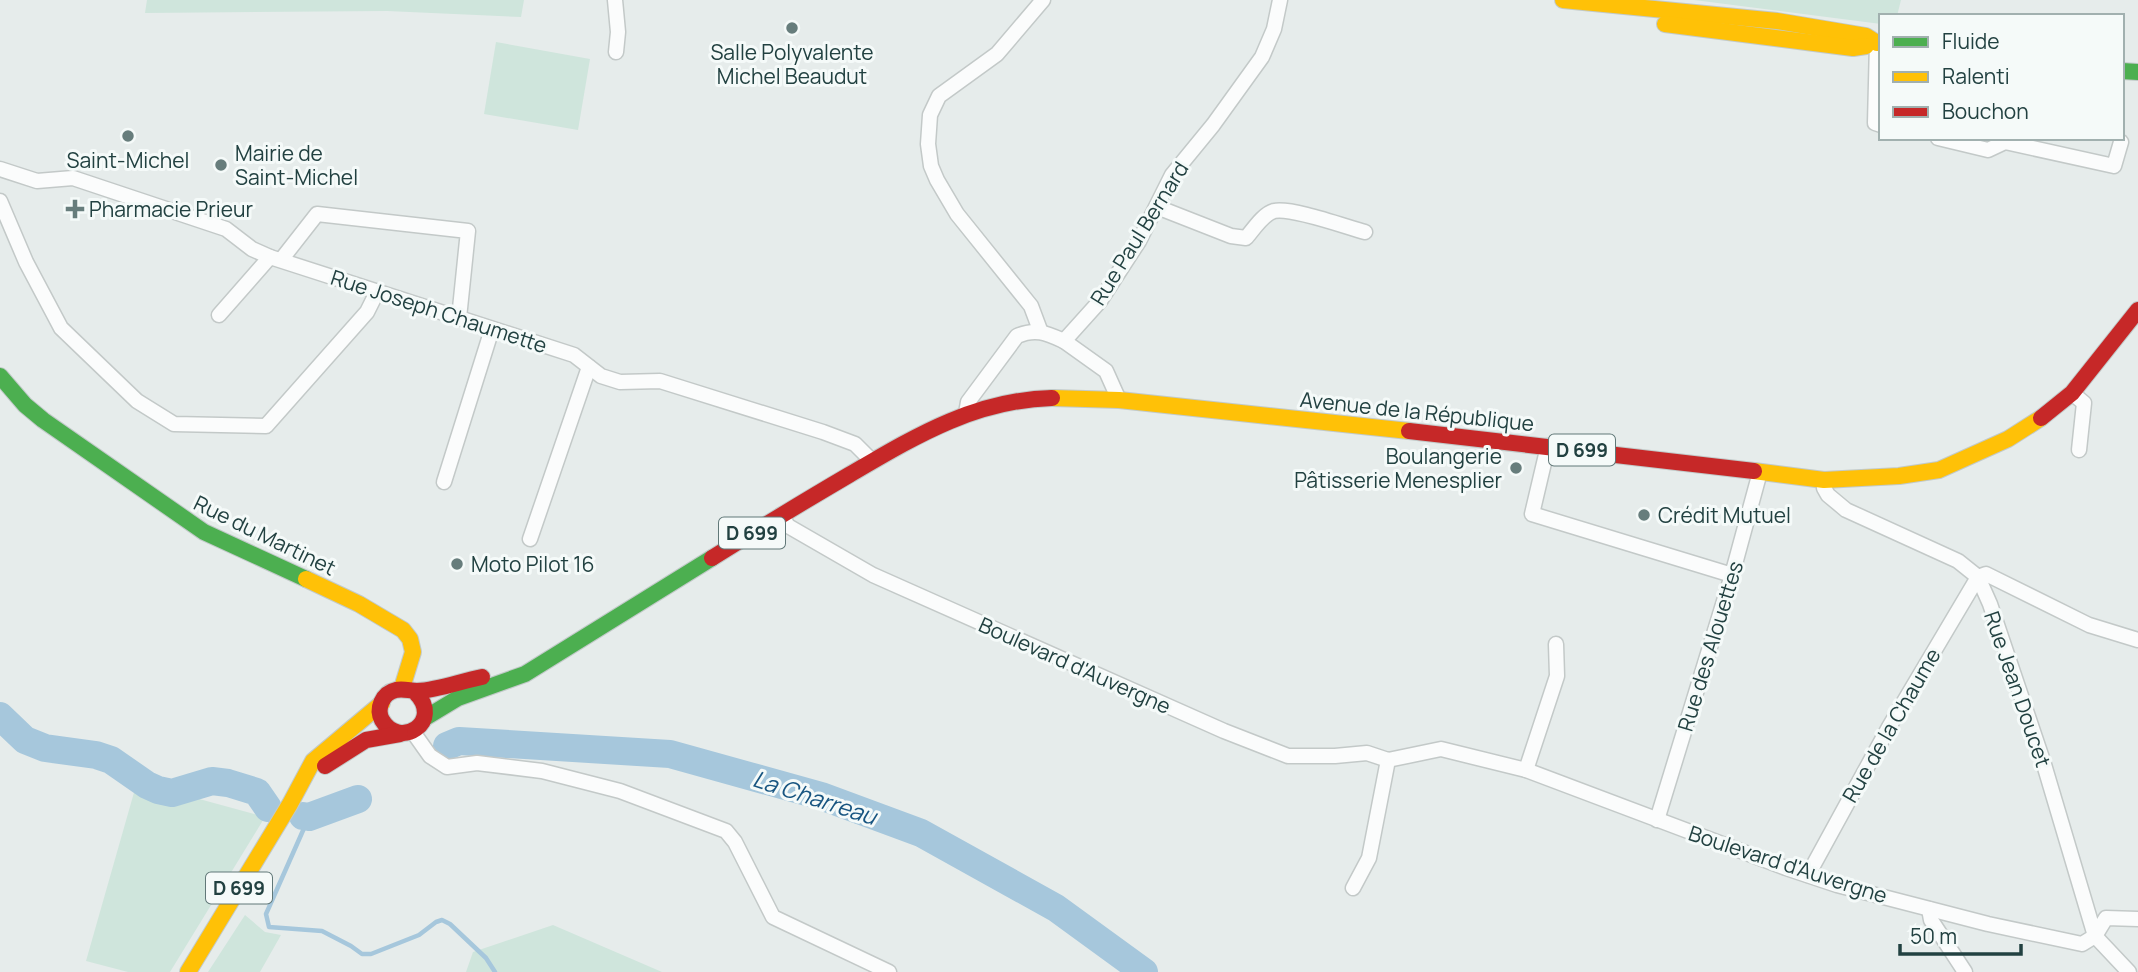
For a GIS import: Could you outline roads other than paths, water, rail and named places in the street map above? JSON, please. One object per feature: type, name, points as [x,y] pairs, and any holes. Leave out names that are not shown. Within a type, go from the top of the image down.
[{"type":"main road","points":[[1567,1],[1585,9],[1627,20],[1853,48],[1879,43]]},
{"type":"main road","name":"Avenue de la République","points":[[966,414],[996,405],[1048,398],[1119,400],[1548,446],[1824,480],[1899,476],[1939,470],[1974,456],[2008,439],[2047,414],[2072,393],[2138,310]]},
{"type":"main road","name":"Rue du Martinet","points":[[0,376],[43,421],[204,532],[359,604],[403,631],[410,639],[413,652],[408,690]]},
{"type":"main road","name":"D 699","points":[[425,718],[458,698],[525,674],[781,515],[916,436],[966,414]]},
{"type":"main road","name":"D 699","points":[[408,690],[543,662]]},
{"type":"main road","points":[[408,690],[425,703],[425,718],[406,733],[385,725],[380,714],[382,703],[390,693],[408,690]]},
{"type":"main road","name":"D 699","points":[[188,972],[313,761],[382,703]]},
{"type":"main road","name":"D 699","points":[[289,804],[318,771],[345,751],[366,740],[406,733]]},
{"type":"street","points":[[615,0],[618,32],[616,52]]},
{"type":"street","points":[[1040,330],[1031,306],[957,214],[931,166],[928,144],[930,115],[939,96],[997,54],[1043,0]]},
{"type":"street","name":"Rue Paul Bernard","points":[[1064,341],[1100,301],[1139,241],[1172,175],[1213,125],[1262,57],[1274,29],[1280,0]]},
{"type":"street","points":[[1879,43],[1875,123],[1879,124]]},
{"type":"street","points":[[1946,140],[1988,150],[2005,142],[2114,166],[2121,142]]},
{"type":"street","name":"Rue Joseph Chaumette","points":[[0,169],[37,181],[66,178],[85,182],[226,229],[252,248],[275,259],[573,355],[601,376],[620,382],[660,382],[823,432],[855,444],[873,461]]},
{"type":"street","points":[[0,201],[26,262],[61,328],[137,401],[174,424],[266,426],[367,313],[377,292]]},
{"type":"street","points":[[1157,207],[1231,236],[1246,238],[1274,211],[1305,214],[1365,232]]},
{"type":"street","points":[[219,314],[317,214],[468,231],[459,318]]},
{"type":"street","points":[[444,482],[492,329]]},
{"type":"street","points":[[966,414],[968,402],[1017,336],[1028,331],[1040,330],[1064,341],[1106,371],[1119,400]]},
{"type":"street","points":[[530,539],[589,367]]},
{"type":"street","points":[[2072,393],[2084,403],[2079,450]]},
{"type":"street","points":[[1548,446],[1532,514],[1732,575]]},
{"type":"street","name":"Rue des Alouettes","points":[[1657,820],[1732,575],[1760,472]]},
{"type":"street","name":"Rue Jean Doucet","points":[[1824,480],[1828,495],[1846,510],[1958,561],[1978,578],[1990,604],[2043,761],[2095,936],[2129,972]]},
{"type":"street","name":"Boulevard d'Auvergne","points":[[781,515],[788,526],[873,575],[1224,731],[1288,756],[1335,757],[1367,753],[1388,760],[1441,749],[1526,770],[1836,885],[2082,944],[2095,936]]},
{"type":"street","points":[[1978,578],[1986,574],[2089,625],[2138,640]]},
{"type":"street","name":"Rue de la Chaume","points":[[1808,875],[1889,727],[1978,578]]},
{"type":"street","points":[[1526,770],[1557,676],[1556,644]]},
{"type":"street","points":[[406,733],[430,756],[447,766],[477,763],[542,771],[620,791],[726,831],[735,842],[773,917],[889,972]]},
{"type":"street","points":[[1353,888],[1369,858],[1388,760]]},
{"type":"street","points":[[1929,909],[1931,920],[1965,972]]},
{"type":"street","points":[[2095,936],[2106,918],[2138,919]]},
{"type":"waterway","name":"La Charreau","points":[[0,716],[25,740],[45,748],[96,755],[111,760],[158,790],[172,793],[212,781],[228,783],[257,792],[268,808]]},
{"type":"waterway","name":"La Charreau","points":[[447,746],[459,741],[670,754],[821,796],[921,833],[1056,908],[1144,972]]},
{"type":"waterway","name":"La Charreau","points":[[303,816],[309,817],[358,799]]},
{"type":"waterway","points":[[309,817],[266,914],[269,927],[322,931],[362,954],[371,954],[419,935],[442,920],[450,924],[486,958],[495,972]]},
{"type":"place","name":"Salle Polyvalente Michel Beaudut","points":[[792,28]]},
{"type":"place","name":"Saint-Michel","points":[[128,136]]},
{"type":"place","name":"Mairie de Saint-Michel","points":[[221,165]]},
{"type":"place","name":"Pharmacie Prieur","points":[[75,209]]},
{"type":"place","name":"Boulangerie Pâtisserie Menesplier","points":[[1516,468]]},
{"type":"place","name":"Crédit Mutuel","points":[[1644,515]]},
{"type":"place","name":"Moto Pilot 16","points":[[457,564]]}]
